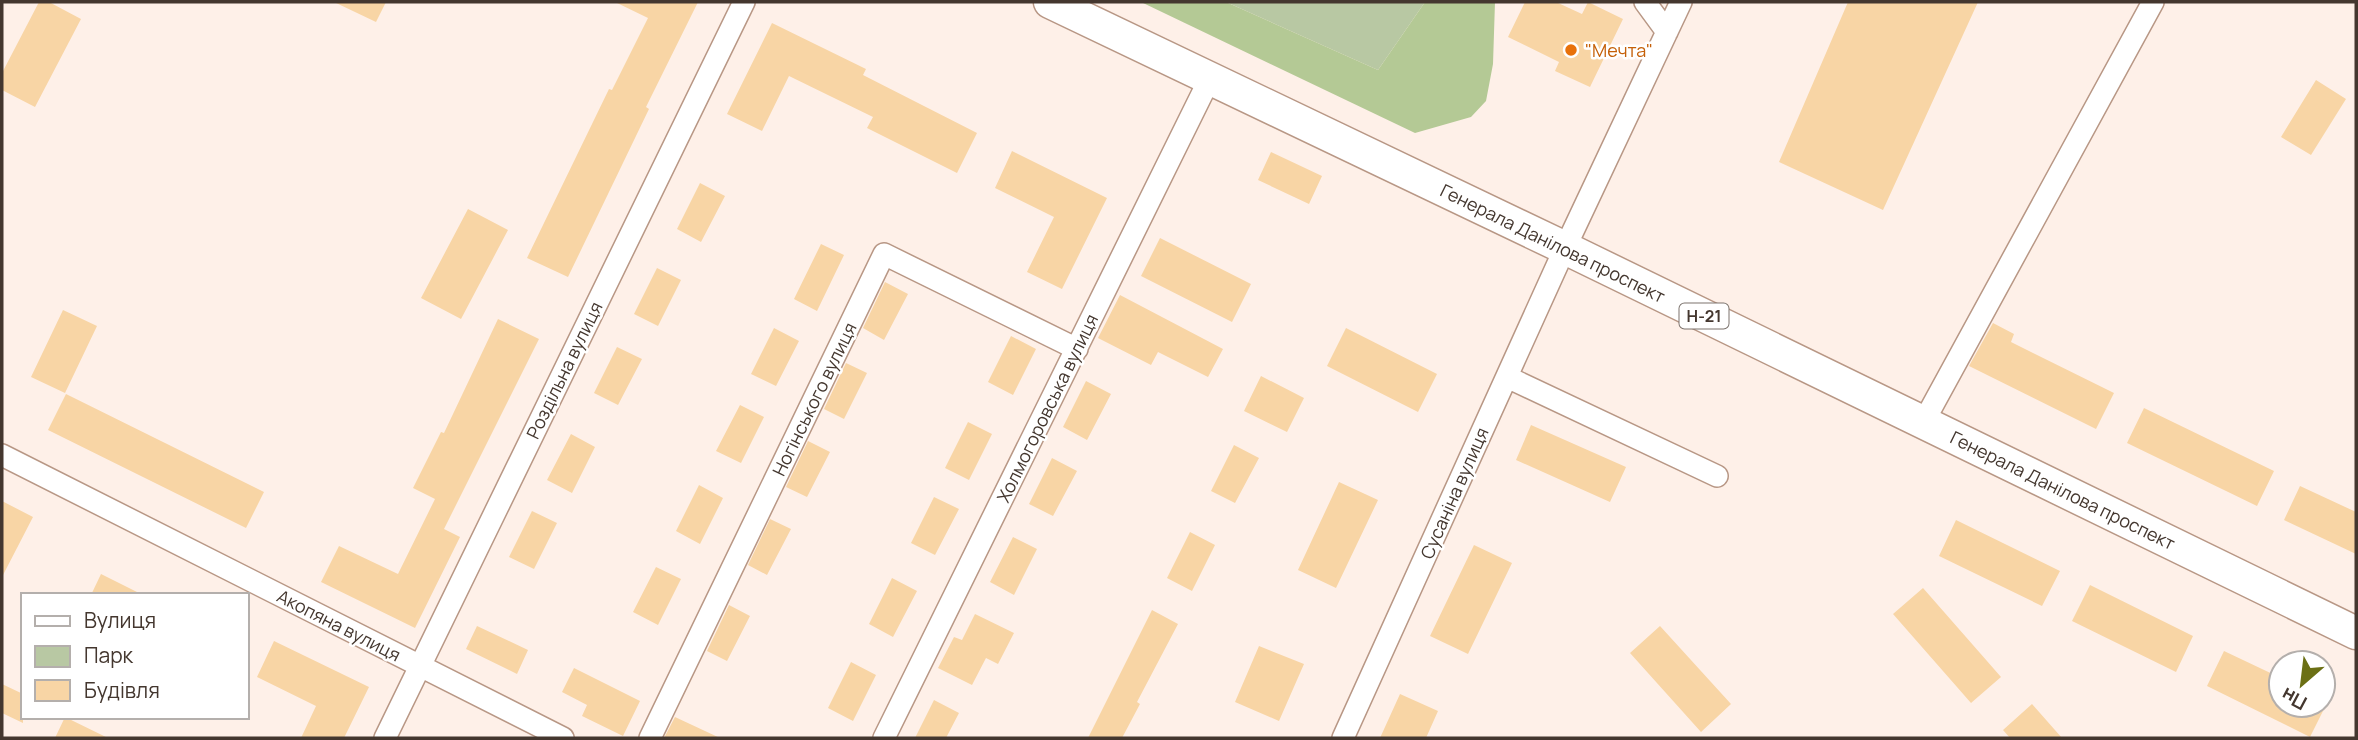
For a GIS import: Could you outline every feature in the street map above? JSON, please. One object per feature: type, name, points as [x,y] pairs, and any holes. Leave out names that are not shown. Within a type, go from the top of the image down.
[{"type":"main road","name":"Генерала Данілова проспект","points":[[1050,2],[1565,248],[2356,634]]},
{"type":"street","name":"Роздільна вулиця","points":[[385,738],[744,2]]},
{"type":"street","points":[[1645,2],[1667,32]]},
{"type":"street","name":"Сусаніна вулиця","points":[[1343,738],[1565,248],[1681,2]]},
{"type":"street","points":[[1923,423],[2153,2]]},
{"type":"street","name":"Холмогоровська вулиця","points":[[884,738],[1210,78]]},
{"type":"street","name":"Ногінського вулиця","points":[[650,738],[884,254],[1077,349]]},
{"type":"street","points":[[1507,376],[1717,476]]},
{"type":"street","name":"Акопяна вулиця","points":[[2,455],[563,738]]},
{"type":"green space","points":[[1141,2],[1226,2],[1378,70],[1425,2],[1495,2],[1493,64],[1486,101],[1471,117],[1415,133]]},
{"type":"green space","points":[[1226,2],[1425,2],[1378,70]]},
{"type":"building","points":[[39,2],[49,2],[81,19],[35,107],[2,90],[2,73]]},
{"type":"building","points":[[334,2],[386,2],[376,22]]},
{"type":"building","points":[[615,2],[698,2],[646,107],[649,109],[568,277],[527,258],[609,89],[612,90],[648,18]]},
{"type":"building","name":"\"Мечта\"","points":[[1525,2],[1556,2],[1582,14],[1588,2],[1623,19],[1590,87],[1555,71],[1559,62],[1508,37]]},
{"type":"building","points":[[1848,2],[1978,2],[1883,210],[1779,162]]},
{"type":"building","points":[[772,23],[866,69],[863,75],[977,133],[957,173],[867,128],[873,117],[789,76],[762,131],[727,114]]},
{"type":"building","points":[[2316,80],[2346,99],[2311,155],[2281,137]]},
{"type":"building","points":[[1012,151],[1107,198],[1062,289],[1027,272],[1054,217],[995,188]]},
{"type":"building","points":[[1271,152],[1322,176],[1309,204],[1258,180]]},
{"type":"building","points":[[700,183],[725,196],[701,242],[677,229]]},
{"type":"building","points":[[468,209],[508,230],[461,319],[421,298]]},
{"type":"building","points":[[1160,238],[1251,284],[1232,322],[1141,276]]},
{"type":"building","points":[[821,244],[844,255],[817,311],[794,299]]},
{"type":"building","points":[[657,268],[681,280],[658,326],[634,314]]},
{"type":"building","points":[[885,282],[908,294],[884,340],[863,328]]},
{"type":"building","points":[[1120,295],[1223,349],[1208,377],[1158,352],[1151,365],[1098,338]]},
{"type":"building","points":[[63,310],[97,326],[65,393],[31,377]]},
{"type":"building","points":[[498,319],[539,339],[444,529],[460,537],[415,628],[321,582],[339,546],[398,574],[435,499],[413,488],[441,432],[444,433]]},
{"type":"building","points":[[1993,323],[2014,334],[2011,342],[2114,393],[2096,429],[1969,366]]},
{"type":"building","points":[[774,328],[799,341],[776,386],[751,374]]},
{"type":"building","points":[[1346,328],[1437,374],[1418,412],[1327,366]]},
{"type":"building","points":[[1011,336],[1036,349],[1013,395],[988,382]]},
{"type":"building","points":[[617,347],[642,359],[618,405],[594,393]]},
{"type":"building","points":[[846,363],[867,373],[844,419],[824,409]]},
{"type":"building","points":[[1261,376],[1304,398],[1287,432],[1244,411]]},
{"type":"building","points":[[1086,381],[1111,394],[1087,440],[1063,427]]},
{"type":"building","points":[[66,394],[264,492],[246,528],[48,430]]},
{"type":"building","points":[[740,405],[764,417],[741,463],[716,451]]},
{"type":"building","points":[[2144,408],[2274,471],[2257,506],[2127,443]]},
{"type":"building","points":[[968,422],[992,434],[969,480],[945,468]]},
{"type":"building","points":[[1531,425],[1626,467],[1610,502],[1516,460]]},
{"type":"building","points":[[571,434],[595,447],[572,493],[547,480]]},
{"type":"building","points":[[808,441],[830,452],[807,497],[786,487]]},
{"type":"building","points":[[1234,445],[1259,458],[1235,503],[1211,491]]},
{"type":"building","points":[[1052,458],[1077,471],[1053,516],[1029,504]]},
{"type":"building","points":[[1339,482],[1378,500],[1336,588],[1298,570]]},
{"type":"building","points":[[699,485],[723,498],[700,544],[676,531]]},
{"type":"building","points":[[2300,486],[2356,512],[2356,554],[2284,520]]},
{"type":"building","points":[[934,497],[959,509],[935,555],[911,543]]},
{"type":"building","points":[[2,501],[33,517],[2,577]]},
{"type":"building","points":[[532,511],[557,523],[534,569],[509,557]]},
{"type":"building","points":[[770,519],[791,529],[767,575],[748,565]]},
{"type":"building","points":[[1956,520],[2060,571],[2042,606],[1939,556]]},
{"type":"building","points":[[1190,532],[1215,545],[1192,591],[1167,578]]},
{"type":"building","points":[[1013,537],[1037,549],[1014,595],[990,582]]},
{"type":"building","points":[[1474,545],[1512,563],[1468,654],[1430,636]]},
{"type":"building","points":[[656,567],[681,579],[658,625],[633,612]]},
{"type":"building","points":[[101,574],[139,593],[92,593]]},
{"type":"building","points":[[892,578],[917,591],[893,637],[869,624]]},
{"type":"building","points":[[2090,585],[2193,636],[2176,672],[2072,621]]},
{"type":"building","points":[[1923,588],[2001,677],[1971,703],[1893,614]]},
{"type":"building","points":[[729,605],[750,616],[727,661],[707,651]]},
{"type":"building","points":[[1152,610],[1178,624],[1137,702],[1140,704],[1122,738],[1088,738]]},
{"type":"building","points":[[975,614],[1014,633],[998,664],[986,658],[972,685],[938,668],[954,637],[962,640]]},
{"type":"building","points":[[477,626],[528,650],[517,674],[466,649]]},
{"type":"building","points":[[1660,626],[1731,704],[1701,732],[1630,653]]},
{"type":"building","points":[[274,641],[369,687],[344,738],[301,738],[316,706],[257,677]]},
{"type":"building","points":[[1259,646],[1304,664],[1279,721],[1235,702]]},
{"type":"building","points":[[2224,651],[2267,671],[2267,716],[2207,686]]},
{"type":"building","points":[[851,662],[876,675],[853,721],[828,708]]},
{"type":"building","points":[[574,668],[640,701],[623,736],[582,716],[587,705],[562,692]]},
{"type":"building","points":[[2,684],[21,693],[23,723],[2,713]]},
{"type":"building","points":[[1400,694],[1438,711],[1426,738],[1380,738]]},
{"type":"building","points":[[934,700],[959,713],[946,738],[915,738]]},
{"type":"building","points":[[2032,704],[2062,738],[2010,738],[2003,730]]},
{"type":"building","points":[[675,717],[720,738],[664,738]]},
{"type":"building","points":[[64,719],[69,719],[108,738],[55,738]]},
{"type":"building","points":[[2274,719],[2319,719],[2310,737]]},
{"type":"place","name":"\"Мечта\"","points":[[1571,50]]}]
